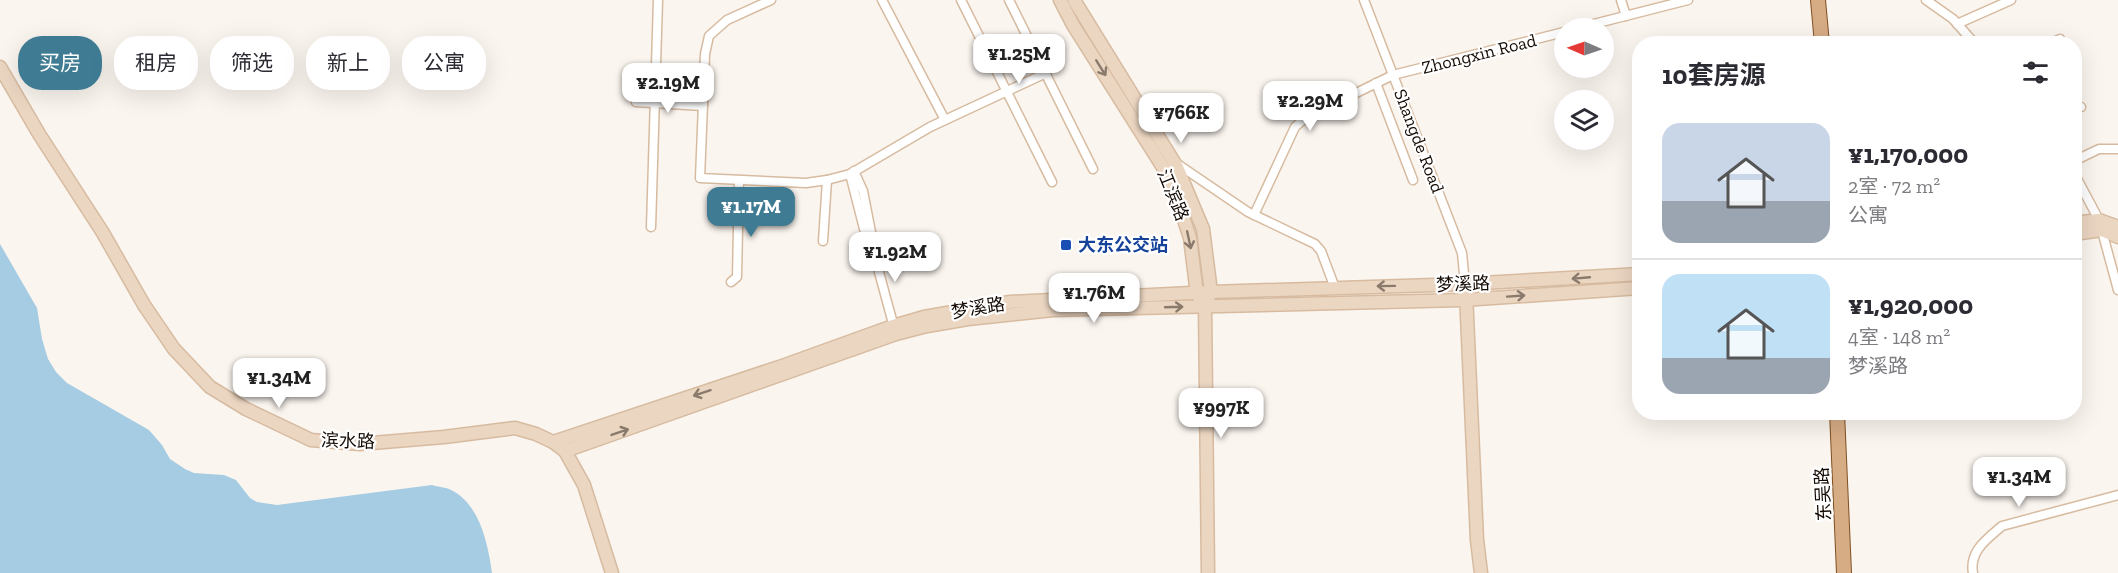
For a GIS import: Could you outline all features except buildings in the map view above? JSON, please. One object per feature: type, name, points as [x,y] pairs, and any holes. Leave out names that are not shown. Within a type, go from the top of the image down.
[{"type":"main road","name":"江滨路","points":[[1060,0],[1073,25],[1171,180],[1190,238],[1197,294],[1205,306]]},
{"type":"main road","name":"江滨路","points":[[1074,0],[1174,162],[1203,229],[1211,292]]},
{"type":"main road","points":[[1818,0],[1821,36]]},
{"type":"main road","points":[[1825,0],[1827,36]]},
{"type":"main road","name":"滨水路","points":[[0,67],[39,134],[103,233],[144,305],[174,349],[210,387],[282,428],[311,440],[360,444],[515,428],[553,442],[565,452],[584,485],[612,573]]},
{"type":"main road","points":[[2082,224],[2118,227]]},
{"type":"main road","points":[[2082,231],[2101,225]]},
{"type":"main road","points":[[2101,225],[2118,237]]},
{"type":"main road","name":"梦溪路","points":[[565,452],[895,330],[924,317],[1011,302],[1211,292],[1466,284],[1632,274]]},
{"type":"main road","points":[[1466,284],[1477,540],[1481,573]]},
{"type":"main road","name":"梦溪路","points":[[553,442],[895,330],[1013,313],[1467,300],[1632,289]]},
{"type":"main road","points":[[1208,573],[1205,306],[1211,292]]},
{"type":"main road","name":"东吴路","points":[[1837,420],[1844,573]]},
{"type":"main road","name":"东吴路","points":[[1843,420],[1851,573]]},
{"type":"street","points":[[651,227],[658,0]]},
{"type":"street","points":[[771,0],[727,20],[709,36],[705,54],[700,178],[806,183],[827,180],[852,172],[945,120],[1046,73]]},
{"type":"street","points":[[882,0],[945,120]]},
{"type":"street","points":[[961,0],[1052,182]]},
{"type":"street","points":[[1009,0],[1094,169]]},
{"type":"street","name":"Shangde Road","points":[[1364,0],[1462,253],[1466,284]]},
{"type":"street","points":[[1621,0],[1626,16]]},
{"type":"street","points":[[1614,19],[1688,0]]},
{"type":"street","points":[[1926,0],[1957,24],[1968,36]]},
{"type":"street","points":[[1957,24],[2011,0]]},
{"type":"street","name":"Zhongxin Road","points":[[1254,215],[1295,127],[1315,113],[1393,75],[1554,35]]},
{"type":"street","points":[[1376,83],[1413,180]]},
{"type":"street","points":[[636,102],[703,106]]},
{"type":"street","points":[[2082,157],[2099,149],[2118,150]]},
{"type":"street","points":[[1174,162],[1254,215],[1315,244],[1321,251],[1335,288]]},
{"type":"street","points":[[852,172],[863,190],[871,232],[870,239],[895,330]]},
{"type":"street","points":[[731,282],[737,277],[739,180]]},
{"type":"street","points":[[824,241],[827,180]]},
{"type":"street","points":[[2082,188],[2101,225],[2118,290]]},
{"type":"street","points":[[1973,573],[1974,555],[2002,526],[2118,495]]},
{"type":"water","points":[[0,244],[37,308],[42,339],[48,359],[56,372],[67,383],[149,430],[170,459],[194,473],[224,475],[236,480],[250,498],[257,502],[277,505],[432,485],[449,489],[461,496],[476,515],[485,538],[492,573],[0,573]]},
{"type":"place","name":"大东公交站","points":[[1066,245]]}]
